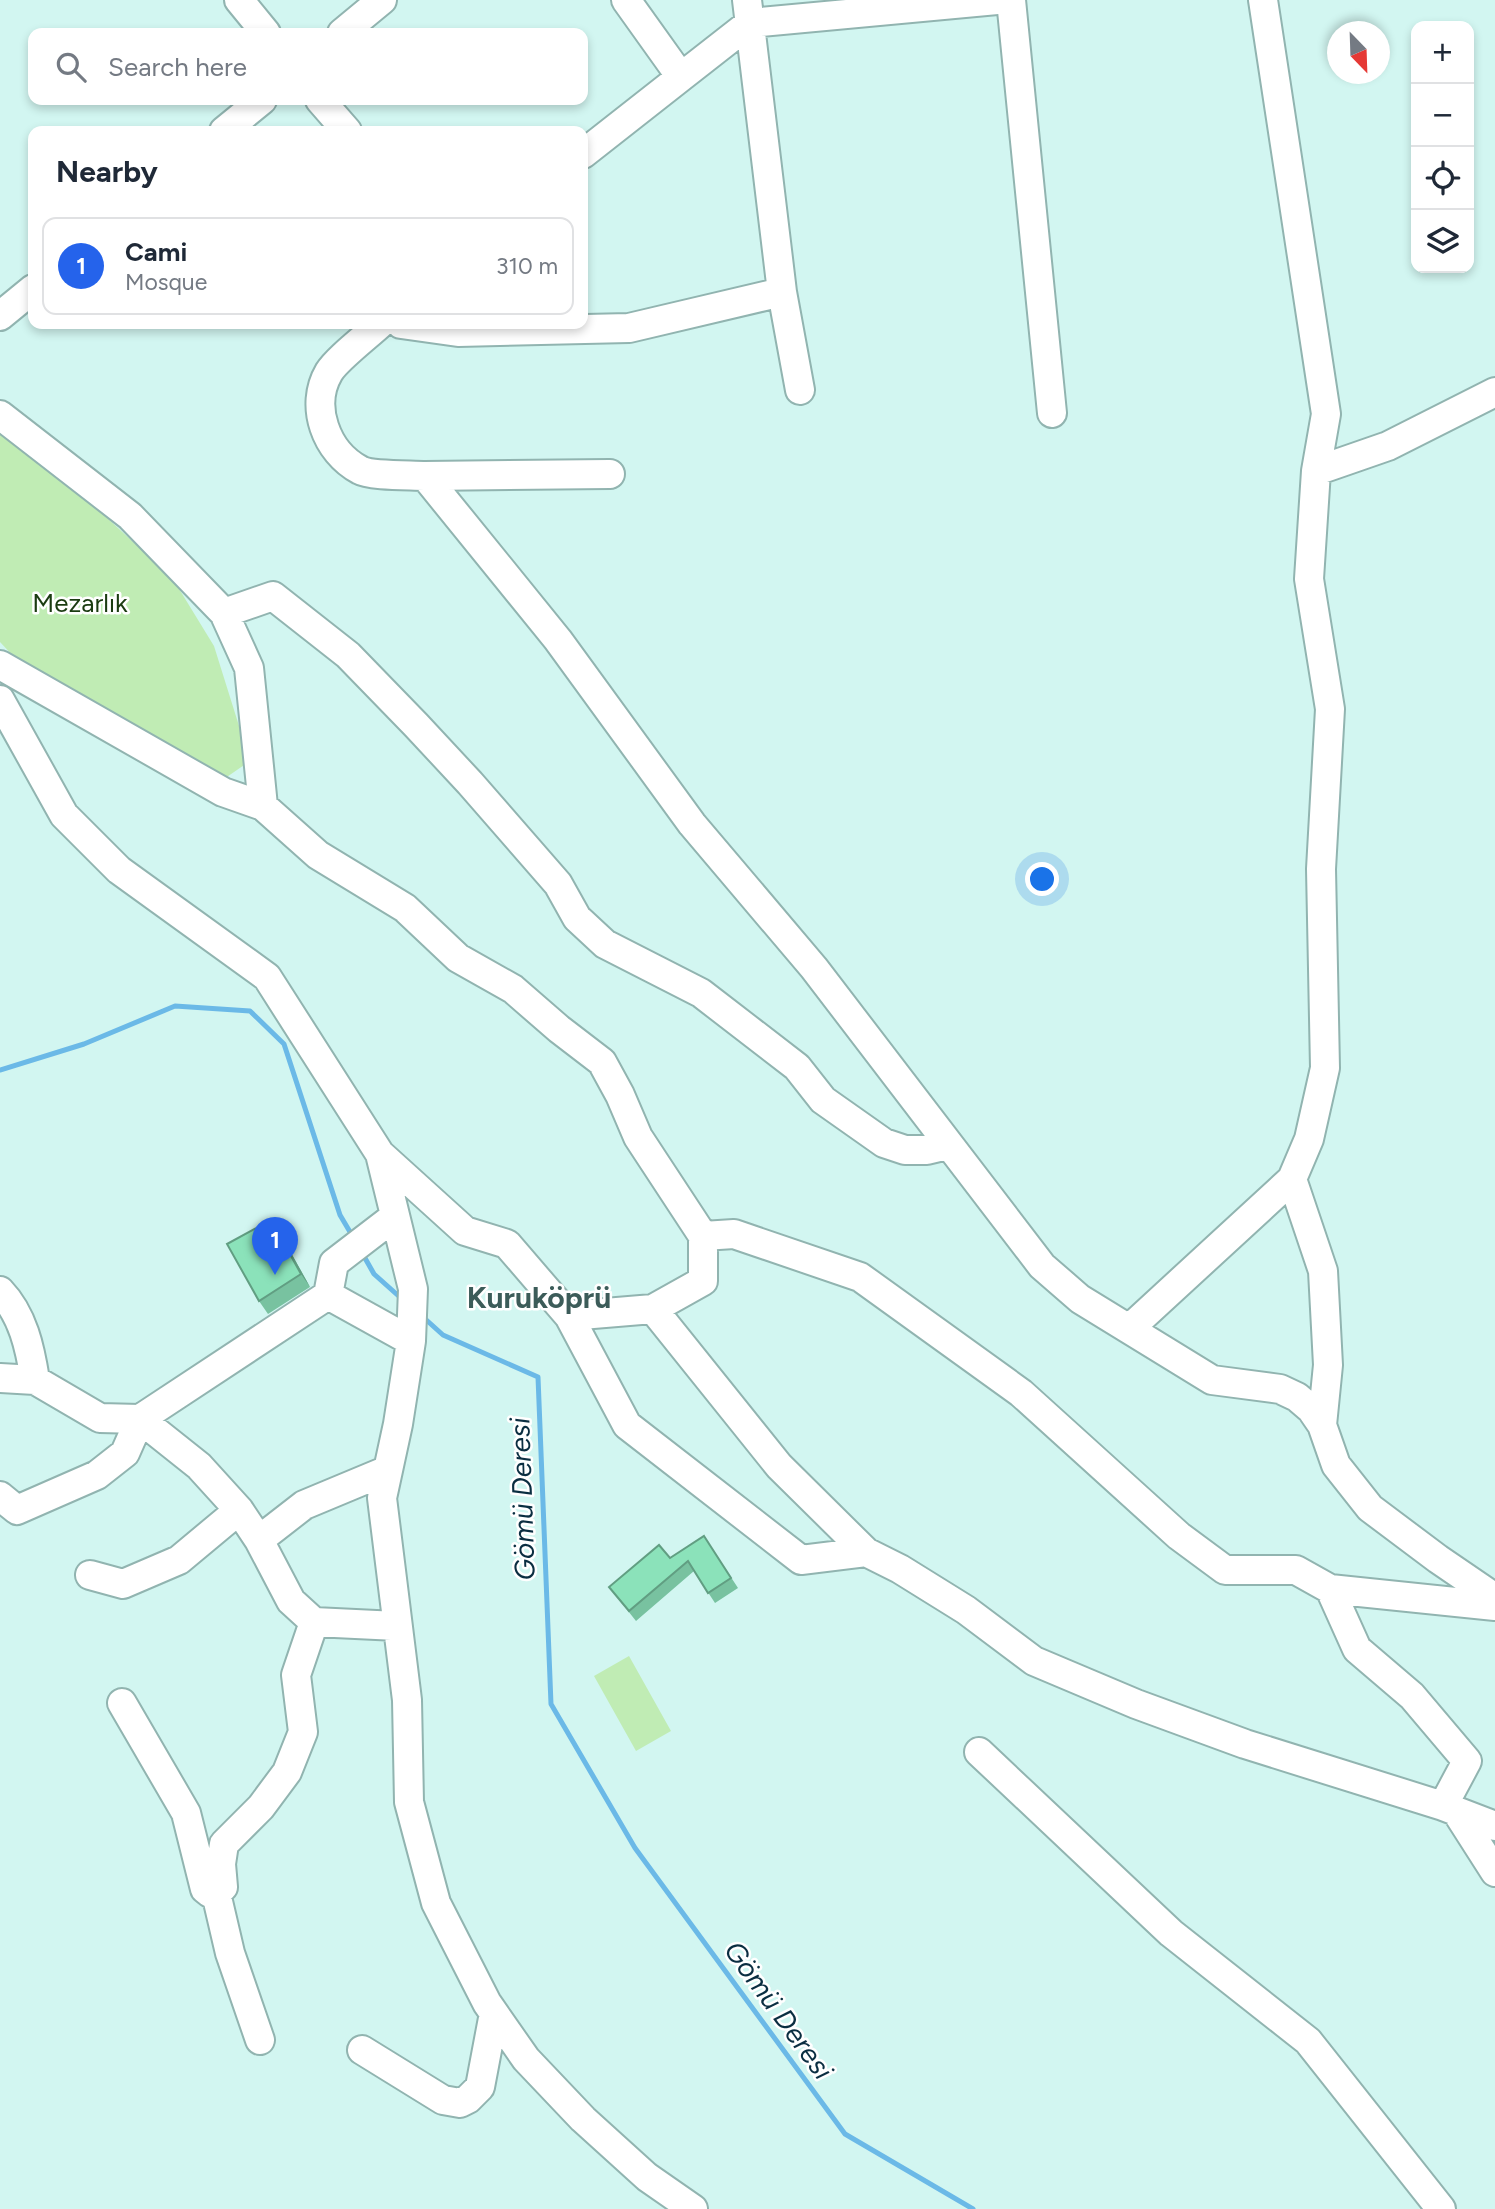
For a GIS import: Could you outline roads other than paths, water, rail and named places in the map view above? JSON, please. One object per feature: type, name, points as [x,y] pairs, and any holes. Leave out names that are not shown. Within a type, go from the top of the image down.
[{"type":"street","points":[[239,0],[262,28]]},
{"type":"street","points":[[348,28],[382,0]]},
{"type":"street","points":[[626,0],[681,77]]},
{"type":"street","points":[[588,151],[681,77],[748,11],[997,0]]},
{"type":"street","points":[[1011,0],[1052,413]]},
{"type":"street","points":[[1129,1329],[1292,1179],[1309,1139],[1325,1068],[1321,870],[1330,709],[1309,579],[1316,471],[1326,414],[1263,0]]},
{"type":"street","points":[[748,11],[782,292],[800,390]]},
{"type":"street","points":[[229,126],[256,105]]},
{"type":"street","points":[[324,105],[343,126]]},
{"type":"street","points":[[588,329],[629,328],[782,292]]},
{"type":"street","points":[[0,316],[28,293]]},
{"type":"street","points":[[375,329],[330,370],[321,390],[320,411],[325,432],[340,455],[362,472],[425,476],[610,474]]},
{"type":"street","points":[[437,329],[458,332],[586,329]]},
{"type":"street","points":[[1316,471],[1388,446],[1495,392]]},
{"type":"street","points":[[0,415],[130,516],[224,613],[249,668],[262,806]]},
{"type":"street","points":[[425,476],[558,640],[692,824],[814,968],[1042,1266],[1080,1299],[1213,1380],[1280,1389],[1297,1396],[1311,1409],[1322,1425],[1336,1465],[1370,1508],[1495,1598]]},
{"type":"street","points":[[224,613],[273,596],[348,655],[416,725],[558,884],[577,918],[605,944],[701,993],[797,1067],[823,1100],[884,1143],[905,1150],[927,1150],[948,1145]]},
{"type":"street","points":[[0,665],[223,792],[262,806],[318,855],[405,908],[458,958],[513,989],[559,1030],[602,1062],[621,1095],[638,1137],[704,1236],[703,1281],[653,1309],[569,1315]]},
{"type":"street","points":[[0,700],[64,815],[120,870],[268,977],[380,1154],[465,1231],[507,1244],[569,1315],[627,1425],[801,1560],[866,1552]]},
{"type":"street","points":[[380,1154],[413,1289],[411,1340],[382,1498],[407,1700],[409,1802],[436,1903],[494,2012],[526,2059],[583,2119],[647,2177],[693,2209]]},
{"type":"street","points":[[1292,1179],[1323,1271],[1328,1365],[1322,1425]]},
{"type":"street","points":[[0,1496],[17,1510],[97,1475],[125,1453],[141,1419],[328,1295],[334,1263],[394,1217]]},
{"type":"street","points":[[704,1236],[734,1234],[860,1277],[1021,1393],[1179,1536],[1225,1570],[1296,1570],[1330,1589],[1495,1606]]},
{"type":"street","points":[[0,1291],[9,1300],[29,1343],[35,1380]]},
{"type":"street","points":[[328,1295],[411,1340]]},
{"type":"street","points":[[653,1309],[779,1466],[866,1552],[900,1569],[966,1610],[1034,1661],[1136,1704],[1245,1744],[1449,1808],[1495,1826]]},
{"type":"street","points":[[0,1378],[35,1380],[100,1418],[141,1419],[199,1466],[239,1510],[259,1540],[292,1601],[314,1622],[397,1626]]},
{"type":"street","points":[[259,1540],[304,1504],[388,1470]]},
{"type":"street","points":[[90,1575],[123,1584],[168,1565],[179,1560],[239,1510]]},
{"type":"street","points":[[1330,1589],[1357,1649],[1412,1696],[1468,1761],[1449,1808]]},
{"type":"street","points":[[122,1703],[186,1813],[205,1889],[216,1893],[223,1887],[221,1864],[224,1844],[261,1807],[287,1772],[303,1732],[296,1675],[314,1622]]},
{"type":"street","points":[[979,1752],[1171,1933],[1308,2041],[1441,2209]]},
{"type":"street","points":[[1449,1808],[1495,1872]]},
{"type":"street","points":[[216,1893],[230,1952],[260,2040]]},
{"type":"street","points":[[362,2050],[443,2100],[460,2103],[480,2087],[494,2012]]},
{"type":"street","points":[[647,2177],[673,2209]]},
{"type":"waterway","name":"Gömü Deresi","points":[[0,1070],[84,1044],[175,1006],[250,1011],[284,1044],[340,1215],[353,1237]]},
{"type":"waterway","name":"Gömü Deresi","points":[[361,1251],[374,1274],[402,1299]]},
{"type":"waterway","name":"Gömü Deresi","points":[[423,1317],[443,1335],[538,1377],[551,1704],[635,1848],[845,2134],[973,2209]]},
{"type":"place","name":"Cami","points":[[275,1275]]},
{"type":"district","name":"Kuruköprü","points":[[539,1298]]},
{"type":"park label","name":"Mezarlık","points":[[80,603]]}]
